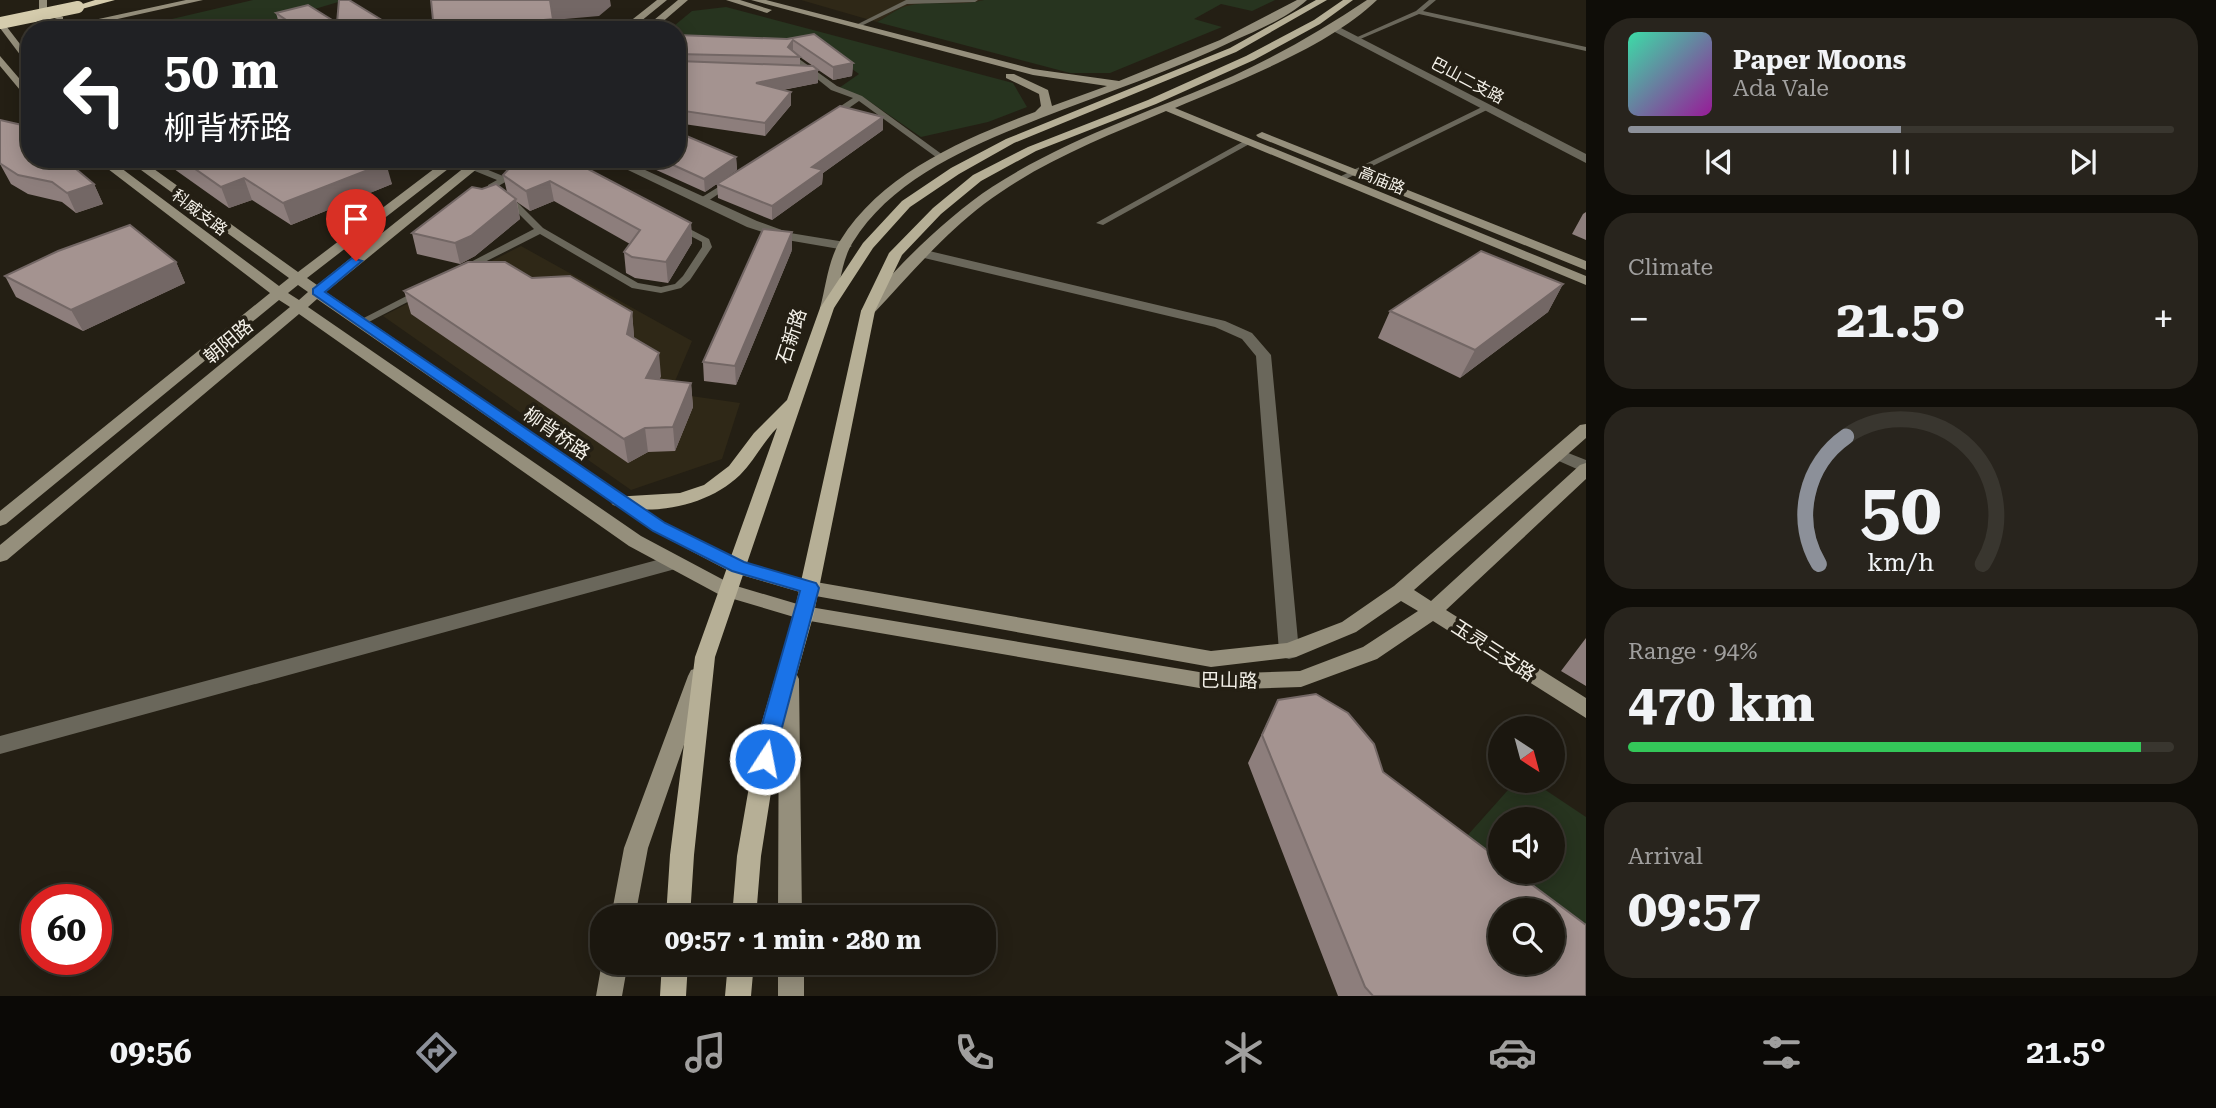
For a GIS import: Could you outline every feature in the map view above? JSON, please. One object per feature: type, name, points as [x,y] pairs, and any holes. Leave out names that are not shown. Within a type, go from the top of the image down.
[{"type":"highway","points":[[0,10],[52,0]]},
{"type":"highway","points":[[0,22],[110,0]]},
{"type":"main road","name":"石新路","points":[[679,905],[705,656],[827,308],[868,246],[906,204],[955,171],[1010,141],[1233,50],[1323,0]]},
{"type":"main road","points":[[745,905],[749,856],[769,735],[810,588],[868,312],[896,253],[937,211],[977,178],[1032,149],[1153,103],[1250,58],[1317,22],[1349,0]]},
{"type":"main road","points":[[619,501],[645,505],[669,503],[715,485],[735,470],[752,446],[797,399]]},
{"type":"main road","points":[[673,996],[674,975]]},
{"type":"main road","points":[[738,996],[740,975]]},
{"type":"street","points":[[43,0],[43,11],[57,18],[112,18]]},
{"type":"street","points":[[97,21],[199,0]]},
{"type":"street","points":[[658,21],[684,0]]},
{"type":"street","points":[[730,0],[1032,80],[1045,78],[1033,72]]},
{"type":"street","points":[[755,0],[1033,72],[1096,83],[1141,76]]},
{"type":"street","points":[[827,308],[845,246],[886,198],[943,158],[1037,116],[1215,46],[1303,0]]},
{"type":"street","points":[[868,312],[960,218],[998,188],[1053,158],[1181,102],[1336,29],[1373,0]]},
{"type":"street","points":[[635,21],[661,1]]},
{"type":"street","points":[[0,22],[16,37],[21,47]]},
{"type":"street","name":"巴山二支路","points":[[1336,29],[1583,155]]},
{"type":"street","points":[[0,41],[16,37]]},
{"type":"street","points":[[0,60],[21,87]]},
{"type":"street","points":[[973,64],[1038,86],[1048,102],[1037,116]]},
{"type":"street","name":"高庙路","points":[[1181,102],[1586,266]]},
{"type":"street","name":"高庙路","points":[[1167,108],[1586,281]]},
{"type":"street","name":"科威支路","points":[[113,168],[279,293]]},
{"type":"street","name":"科威支路","points":[[145,168],[298,278]]},
{"type":"street","name":"朝阳路","points":[[0,520],[279,293],[442,168]]},
{"type":"street","name":"朝阳路","points":[[0,555],[317,292],[472,168]]},
{"type":"street","points":[[630,168],[787,236],[845,246]]},
{"type":"street","points":[[925,254],[1220,324],[1247,335],[1263,355],[1289,651]]},
{"type":"street","name":"柳背桥路","points":[[298,278],[619,501],[698,548],[738,567],[810,588]]},
{"type":"street","points":[[279,293],[606,522],[673,564],[727,590],[804,613]]},
{"type":"street","name":"巴山路","points":[[810,588],[1211,659],[1289,651],[1349,627],[1401,591],[1586,429]]},
{"type":"street","points":[[1558,454],[1586,468]]},
{"type":"street","name":"巴山路","points":[[804,613],[1211,682],[1301,679],[1370,653],[1433,611],[1586,468]]},
{"type":"street","points":[[0,745],[673,564]]},
{"type":"street","name":"玉灵三支路","points":[[1401,591],[1586,709]]},
{"type":"street","points":[[625,905],[635,848],[705,656]]},
{"type":"street","points":[[789,665],[790,905]]},
{"type":"street","points":[[609,996],[613,975]]},
{"type":"street","points":[[791,975],[791,996]]},
{"type":"lane","points":[[857,26],[906,2],[975,0]]},
{"type":"lane","points":[[1356,39],[1418,12],[1433,0]]},
{"type":"lane","points":[[1418,12],[1586,49]]},
{"type":"lane","points":[[793,57],[834,88],[859,98],[943,158]]},
{"type":"lane","points":[[801,73],[815,74]]},
{"type":"lane","points":[[829,118],[859,98]]},
{"type":"lane","points":[[1339,179],[1487,108]]},
{"type":"lane","points":[[1100,223],[1249,142]]},
{"type":"lane","points":[[486,168],[502,179]]},
{"type":"lane","points":[[524,168],[502,179],[491,187],[490,192],[515,205],[540,230],[625,282],[649,289],[671,289],[683,283],[708,247],[706,241],[566,168]]},
{"type":"lane","points":[[702,201],[736,180]]},
{"type":"lane","points":[[457,273],[540,230]]},
{"type":"lane","points":[[361,322],[433,285]]},
{"type":"shaded area","points":[[801,0],[984,0],[966,5],[925,3],[899,9],[877,22]]},
{"type":"shaded area","points":[[521,246],[692,341],[670,393],[740,403],[722,459],[631,490],[383,316]]},
{"type":"green space","points":[[253,0],[345,0],[274,21],[163,21]]},
{"type":"green space","points":[[984,0],[1275,0],[1252,11],[1221,4],[1194,19],[1222,27],[1110,73],[1070,73],[877,22],[907,6]]},
{"type":"green space","points":[[726,7],[1013,83],[1027,107],[988,122],[921,137],[866,99],[839,88],[859,74],[808,37],[770,41],[686,37],[686,21],[680,21],[692,11]]},
{"type":"green space","points":[[1505,793],[1550,793],[1586,817],[1586,938],[1565,921],[1565,898],[1535,898],[1515,884],[1565,884],[1565,807],[1493,807]]},
{"type":"green space","points":[[1488,812],[1488,865],[1459,845]]},
{"type":"building","points":[[339,0],[349,0],[383,21],[337,21]]},
{"type":"building","points":[[431,0],[550,0],[553,19],[534,21],[433,21]]},
{"type":"building","points":[[308,5],[334,21],[288,21],[276,13]]},
{"type":"building","points":[[814,34],[853,63],[833,67],[793,40],[788,47],[800,57],[686,54],[686,35],[787,39]]},
{"type":"building","points":[[686,61],[813,66],[818,70],[756,83],[791,92],[765,123],[686,111]]},
{"type":"building","points":[[840,106],[883,117],[812,167],[823,170],[772,206],[717,184]]},
{"type":"building","points":[[0,120],[21,125],[21,168],[75,168],[94,184],[67,193],[52,182],[18,175],[0,163]]},
{"type":"building","points":[[686,136],[736,157],[704,179],[680,168],[686,168]]},
{"type":"building","points":[[194,168],[373,168],[283,203],[244,178],[221,187]]},
{"type":"building","points":[[510,168],[586,168],[691,223],[666,262],[632,257],[624,252],[640,230],[550,181],[526,191],[503,175]]},
{"type":"building","points":[[496,184],[516,199],[471,236],[455,243],[412,233],[472,187],[482,189]]},
{"type":"building","points":[[130,225],[176,262],[71,310],[5,276],[58,251]]},
{"type":"building","points":[[763,229],[792,232],[735,366],[703,362]]},
{"type":"building","points":[[1481,251],[1563,284],[1475,350],[1390,311]]},
{"type":"building","points":[[468,262],[505,262],[532,278],[570,276],[632,312],[627,334],[659,353],[646,378],[691,383],[673,427],[645,428],[624,439],[404,291]]},
{"type":"building","points":[[1316,694],[1348,713],[1374,744],[1383,772],[1488,851],[1488,884],[1531,884],[1550,898],[1488,898],[1488,975],[1565,975],[1565,909],[1586,925],[1586,996],[1373,996],[1365,987],[1262,735],[1278,700]]},
{"type":"route","points":[[356,261],[317,292],[659,527],[738,567],[810,588],[769,735],[765,759]]}]
